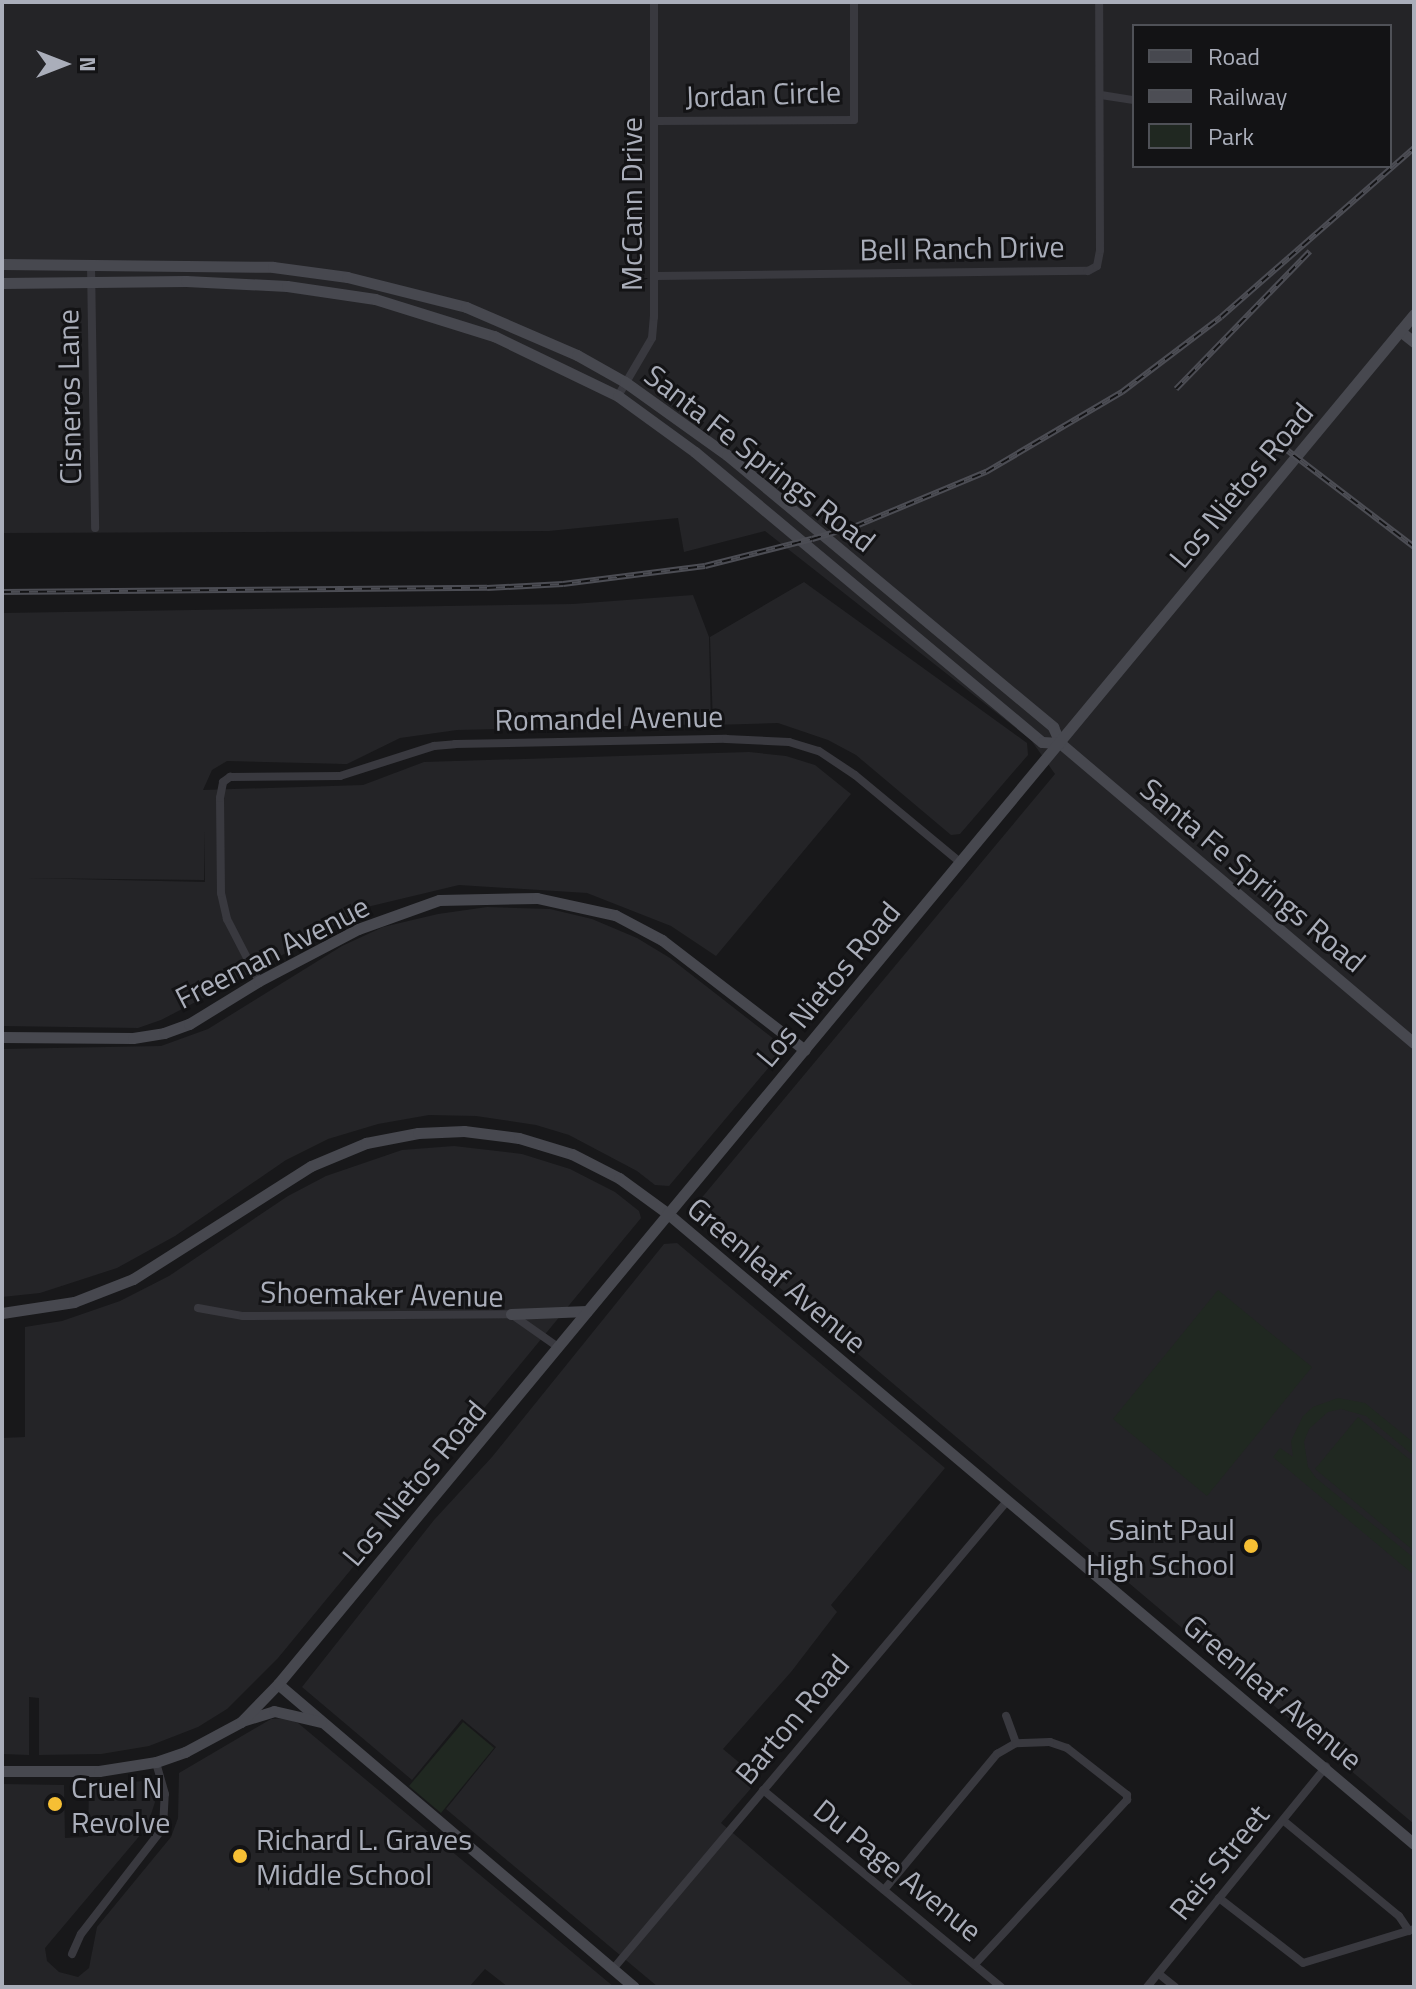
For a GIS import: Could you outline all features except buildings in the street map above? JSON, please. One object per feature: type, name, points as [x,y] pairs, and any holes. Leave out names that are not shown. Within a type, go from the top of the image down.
[{"type":"main road","name":"Santa Fe Springs Road","points":[[2,264],[273,267],[380,283],[453,303],[524,330],[625,382],[727,455],[1053,727],[1060,743],[1414,1043]]},
{"type":"main road","name":"Santa Fe Springs Road","points":[[2,283],[224,282],[352,294],[425,312],[494,336],[618,396],[695,452],[1042,742],[1060,743]]},
{"type":"main road","name":"Los Nietos Road","points":[[241,1722],[278,1684],[1414,314]]},
{"type":"main road","points":[[1400,331],[1414,342]]},
{"type":"main road","points":[[956,667],[967,656]]},
{"type":"main road","name":"Freeman Avenue","points":[[2,1037],[133,1038],[164,1033],[189,1024],[259,981],[358,929],[439,900],[537,898],[615,915],[662,940],[805,1050]]},
{"type":"main road","name":"Greenleaf Avenue","points":[[2,1313],[49,1308],[108,1290],[150,1269],[311,1166],[366,1143],[418,1133],[502,1135],[555,1148],[607,1171],[667,1213],[1414,1844]]},
{"type":"main road","points":[[511,1314],[587,1311]]},
{"type":"main road","points":[[278,1684],[634,1987]]},
{"type":"main road","points":[[2,1771],[99,1771],[156,1762],[185,1752],[241,1722],[274,1711],[322,1722]]},
{"type":"street","name":"McCann Drive","points":[[618,396],[652,338],[656,276],[654,2]]},
{"type":"street","name":"Jordan Circle","points":[[655,121],[854,120],[854,2]]},
{"type":"street","name":"Bell Ranch Drive","points":[[656,276],[1088,271],[1097,266],[1100,250],[1099,2]]},
{"type":"street","points":[[1101,95],[1132,100]]},
{"type":"street","name":"Cisneros Lane","points":[[91,265],[95,528]]},
{"type":"street","name":"Romandel Avenue","points":[[259,981],[227,919],[221,893],[220,798],[223,782],[242,776],[340,776],[434,746],[455,744],[711,739],[789,742],[819,751],[855,775],[961,863]]},
{"type":"street","name":"Shoemaker Avenue","points":[[198,1308],[243,1316],[511,1314],[558,1347]]},
{"type":"street","name":"Barton Road","points":[[613,1969],[1008,1500]]},
{"type":"street","points":[[1006,1716],[1016,1743]]},
{"type":"street","points":[[884,1890],[997,1754],[1016,1743],[1050,1742],[1067,1748],[1127,1795],[1126,1803],[975,1964]]},
{"type":"street","points":[[72,1954],[81,1934],[163,1828],[165,1794],[156,1762]]},
{"type":"street","name":"Reis Street","points":[[1147,1987],[1326,1767]]},
{"type":"street","name":"Du Page Avenue","points":[[763,1790],[1001,1987]]},
{"type":"street","points":[[1219,1898],[1303,1963],[1412,1930],[1284,1821]]},
{"type":"street","points":[[1159,1974],[1175,1987]]},
{"type":"shaded area","points":[[2,2],[1414,2],[1414,1824],[696,1217],[694,1207],[1055,774],[1031,740],[765,531],[684,552],[678,518],[549,531],[2,533]]},
{"type":"shaded area","points":[[804,582],[1027,743],[1028,755],[960,834],[951,835],[856,755],[828,740],[778,723],[713,725],[710,637]]},
{"type":"shaded area","points":[[693,595],[709,637],[711,724],[457,730],[400,738],[347,764],[227,761],[212,770],[203,790],[363,785],[424,762],[749,752],[786,756],[815,765],[851,794],[716,956],[671,926],[587,893],[459,885],[367,907],[238,980],[161,1020],[138,1028],[2,1026],[2,613],[573,604]],"holes":[[[204,831],[205,882],[26,878],[204,880]]]},
{"type":"shaded area","points":[[487,907],[550,909],[592,919],[637,938],[670,958],[779,1043],[780,1054],[669,1186],[655,1185],[637,1171],[569,1135],[536,1125],[476,1116],[429,1115],[378,1124],[328,1139],[286,1160],[175,1236],[117,1268],[40,1293],[2,1297],[2,1049],[161,1046],[208,1029],[342,946],[383,927]]},
{"type":"shaded area","points":[[454,1146],[522,1154],[570,1169],[615,1192],[639,1211],[641,1218],[278,1658],[227,1709],[198,1727],[149,1746],[101,1754],[39,1755],[39,1698],[29,1697],[29,1755],[2,1754],[2,1438],[25,1437],[25,1327],[62,1321],[120,1301],[169,1276],[288,1196],[326,1176],[402,1150]]},
{"type":"shaded area","points":[[677,1243],[945,1468],[831,1605],[837,1612],[791,1672],[723,1749],[759,1779],[721,1823],[915,1987],[658,1987],[446,1809],[496,1747],[462,1719],[412,1780],[302,1687],[434,1520],[492,1457],[664,1244]]},
{"type":"shaded area","points":[[285,1718],[298,1723],[614,1987],[508,1987],[485,1969],[469,1987],[2,1987],[2,1784],[64,1785],[65,1838],[88,1837],[89,1787],[142,1781],[151,1788],[155,1802],[147,1827],[45,1948],[47,1961],[59,1972],[78,1977],[89,1968],[97,1927],[171,1837],[178,1818],[179,1773],[271,1719]]},
{"type":"green space","points":[[1218,1290],[1312,1367],[1207,1496],[1113,1419]]},
{"type":"green space","points":[[1338,1398],[1365,1403],[1414,1443],[1414,1456],[1366,1416],[1341,1409],[1328,1412],[1309,1429],[1304,1442],[1308,1467],[1316,1478],[1414,1558],[1414,1575],[1273,1457],[1280,1448],[1293,1457],[1291,1441],[1303,1416],[1313,1407]]},
{"type":"green space","points":[[1358,1417],[1414,1463],[1414,1551],[1315,1469]]},
{"type":"green space","points":[[463,1722],[494,1748],[441,1813],[409,1786]]},
{"type":"railway","points":[[1392,167],[1414,148]]},
{"type":"railway","points":[[2,592],[487,588],[563,584],[705,566],[856,526],[986,472],[1122,392],[1221,317],[1391,168]]},
{"type":"railway","points":[[1176,389],[1310,251]]},
{"type":"railway","points":[[1279,444],[1414,547]]},
{"type":"place","name":"Saint Paul High School","points":[[1251,1546]]},
{"type":"place","name":"Cruel N Revolve","points":[[55,1804]]},
{"type":"place","name":"Richard L. Graves Middle School","points":[[240,1856]]}]
